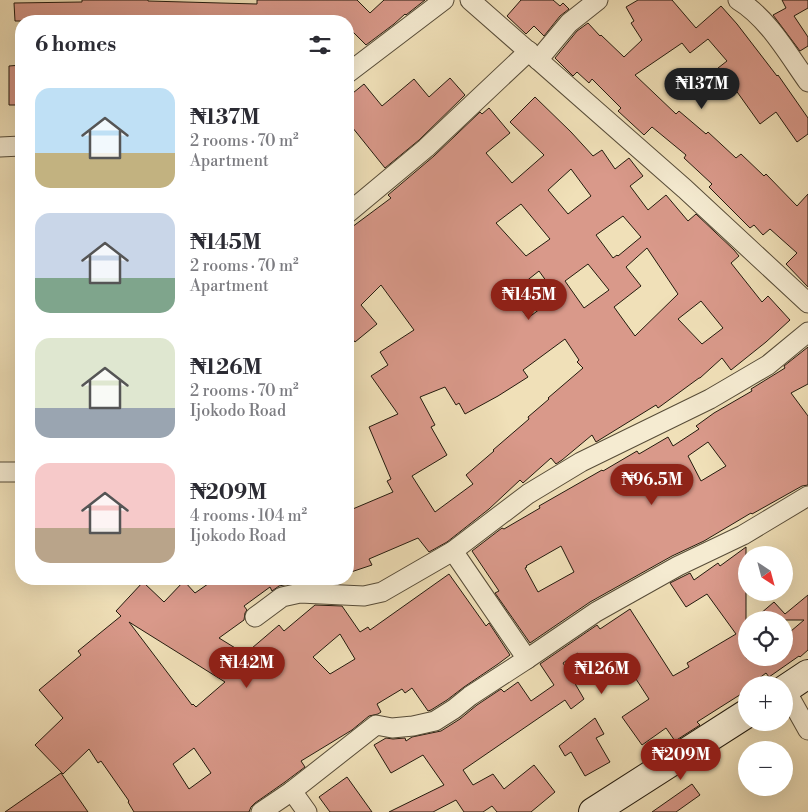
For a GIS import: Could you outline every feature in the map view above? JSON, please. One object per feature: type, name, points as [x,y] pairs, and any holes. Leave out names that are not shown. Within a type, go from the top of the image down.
[{"type":"main road","points":[[793,684],[808,674]]},
{"type":"main road","points":[[593,812],[738,719]]},
{"type":"street","points":[[354,68],[444,0]]},
{"type":"street","points":[[470,0],[685,189],[808,303]]},
{"type":"street","points":[[354,209],[598,0]]},
{"type":"street","points":[[738,0],[748,6],[773,33],[808,82]]},
{"type":"street","points":[[0,146],[15,146]]},
{"type":"street","points":[[255,617],[282,597],[300,593],[364,596],[382,592],[453,551],[528,494],[580,462],[710,400],[768,365],[808,332]]},
{"type":"street","points":[[0,472],[15,472]]},
{"type":"street","points":[[261,812],[292,791],[376,725],[392,728],[435,721],[596,612],[678,566],[743,535],[808,496]]},
{"type":"street","points":[[453,551],[528,659]]},
{"type":"street","points":[[793,704],[808,730]]},
{"type":"street","points":[[292,791],[307,812]]},
{"type":"building","points":[[82,0],[148,0],[257,4],[257,0],[357,0],[370,13],[384,0],[425,0],[366,45],[354,33],[354,15],[15,15],[15,21],[14,3],[82,2]]},
{"type":"building","points":[[521,0],[553,0],[560,6],[563,3],[569,9],[560,16],[544,36],[534,26],[526,34],[507,16]]},
{"type":"building","points":[[638,0],[672,0],[696,28],[721,6],[778,75],[808,118],[808,134],[797,142],[776,112],[760,124],[718,68],[727,61],[708,39],[690,53],[682,43],[635,75],[676,114],[679,111],[706,134],[708,132],[736,158],[741,154],[764,176],[766,174],[797,206],[808,194],[808,287],[786,264],[797,253],[770,229],[763,235],[754,225],[750,228],[709,187],[712,184],[684,158],[686,155],[652,127],[644,135],[618,111],[621,108],[592,79],[589,83],[577,72],[573,76],[555,58],[577,31],[588,23],[624,57],[642,40],[631,23],[634,21],[626,7]]},
{"type":"building","points":[[782,0],[808,0],[808,8],[794,16],[808,37],[808,46],[800,51],[773,15],[786,8]]},
{"type":"building","points":[[9,66],[15,66],[15,105],[9,105]]},
{"type":"building","points":[[450,78],[465,95],[419,140],[385,168],[354,129],[354,92],[364,84],[382,106],[414,79],[429,97]]},
{"type":"building","points":[[535,97],[593,156],[602,150],[615,169],[629,158],[643,176],[630,186],[648,210],[666,195],[688,221],[696,214],[739,256],[731,263],[762,302],[768,296],[790,320],[731,370],[722,358],[700,378],[658,408],[656,405],[596,442],[592,435],[556,464],[551,458],[523,483],[520,480],[489,509],[447,542],[429,552],[418,538],[369,559],[372,565],[354,571],[354,508],[393,492],[387,481],[391,479],[369,427],[398,414],[371,376],[388,365],[380,352],[414,330],[381,285],[361,305],[377,324],[355,342],[354,341],[354,226],[391,198],[388,195],[434,156],[480,112],[482,114],[489,108],[510,133],[486,153],[512,183],[544,155],[510,122]],"holes":[[[571,169],[591,196],[568,214],[548,190]],[[521,204],[550,239],[526,256],[496,223]],[[623,216],[641,237],[613,258],[596,235]],[[647,248],[678,294],[635,336],[614,307],[641,286],[626,267]],[[588,264],[609,290],[584,308],[565,281]],[[539,271],[557,296],[528,318],[510,294]],[[701,301],[723,328],[702,344],[678,319]],[[565,339],[579,360],[577,362],[583,368],[466,475],[473,484],[435,512],[412,476],[447,455],[431,427],[435,425],[420,397],[445,387],[456,405],[459,403],[465,414],[528,377],[523,370]]]},
{"type":"building","points":[[808,347],[808,384],[791,393],[808,416],[808,485],[802,486],[751,513],[704,541],[672,556],[590,602],[530,643],[495,593],[499,591],[472,551],[502,528],[504,529],[540,508],[539,506],[637,451],[639,454],[668,437],[673,446],[699,429],[696,426],[714,413],[752,391],[751,389],[785,368],[784,366]],"holes":[[[708,442],[726,466],[701,481],[688,456]],[[561,546],[574,572],[538,592],[525,568]]]},
{"type":"building","points":[[738,553],[738,601],[746,601],[746,611],[738,611],[738,666],[785,666],[770,676],[766,673],[762,676],[738,676],[738,696],[697,722],[700,725],[675,741],[666,728],[642,745],[622,717],[649,699],[623,659],[594,676],[578,653],[563,663],[584,699],[571,709],[565,700],[463,770],[473,785],[493,774],[504,789],[534,765],[555,792],[531,812],[497,812],[492,806],[483,812],[464,812],[456,800],[433,812],[389,812],[444,785],[423,755],[391,773],[374,745],[386,738],[405,738],[406,741],[412,737],[441,731],[501,689],[504,692],[518,682],[531,701],[554,685],[540,664],[597,625],[600,629],[630,609],[673,676],[689,667],[687,663],[736,634],[707,594],[686,607],[670,583],[690,573],[694,580],[718,563],[720,566]]},
{"type":"building","points":[[449,574],[486,626],[489,623],[510,655],[431,710],[428,711],[412,688],[405,693],[402,689],[377,704],[381,712],[369,716],[352,730],[301,761],[305,767],[255,803],[249,812],[134,812],[129,801],[101,761],[98,763],[89,749],[63,774],[35,745],[63,718],[39,690],[81,655],[78,651],[121,616],[116,611],[140,585],[146,585],[164,602],[180,585],[188,585],[195,593],[206,585],[284,585],[272,591],[270,587],[244,606],[247,610],[244,620],[219,638],[245,654],[279,625],[284,631],[315,605],[342,606],[360,632],[368,627],[370,630]],"holes":[[[129,622],[225,682],[196,707],[192,705]],[[340,634],[355,659],[330,674],[313,657]],[[194,748],[211,773],[189,789],[173,764]]]},
{"type":"building","points":[[808,595],[808,650],[793,660],[793,629],[804,620],[793,620],[793,611],[789,611]]},
{"type":"building","points":[[774,602],[782,611],[764,611]]},
{"type":"building","points":[[595,718],[604,734],[596,738],[610,762],[585,776],[571,752],[565,756],[559,746]]},
{"type":"building","points":[[61,773],[88,812],[5,812]]},
{"type":"building","points":[[347,777],[372,812],[330,812],[319,797]]},
{"type":"building","points":[[692,784],[700,795],[676,812],[652,812]]}]
